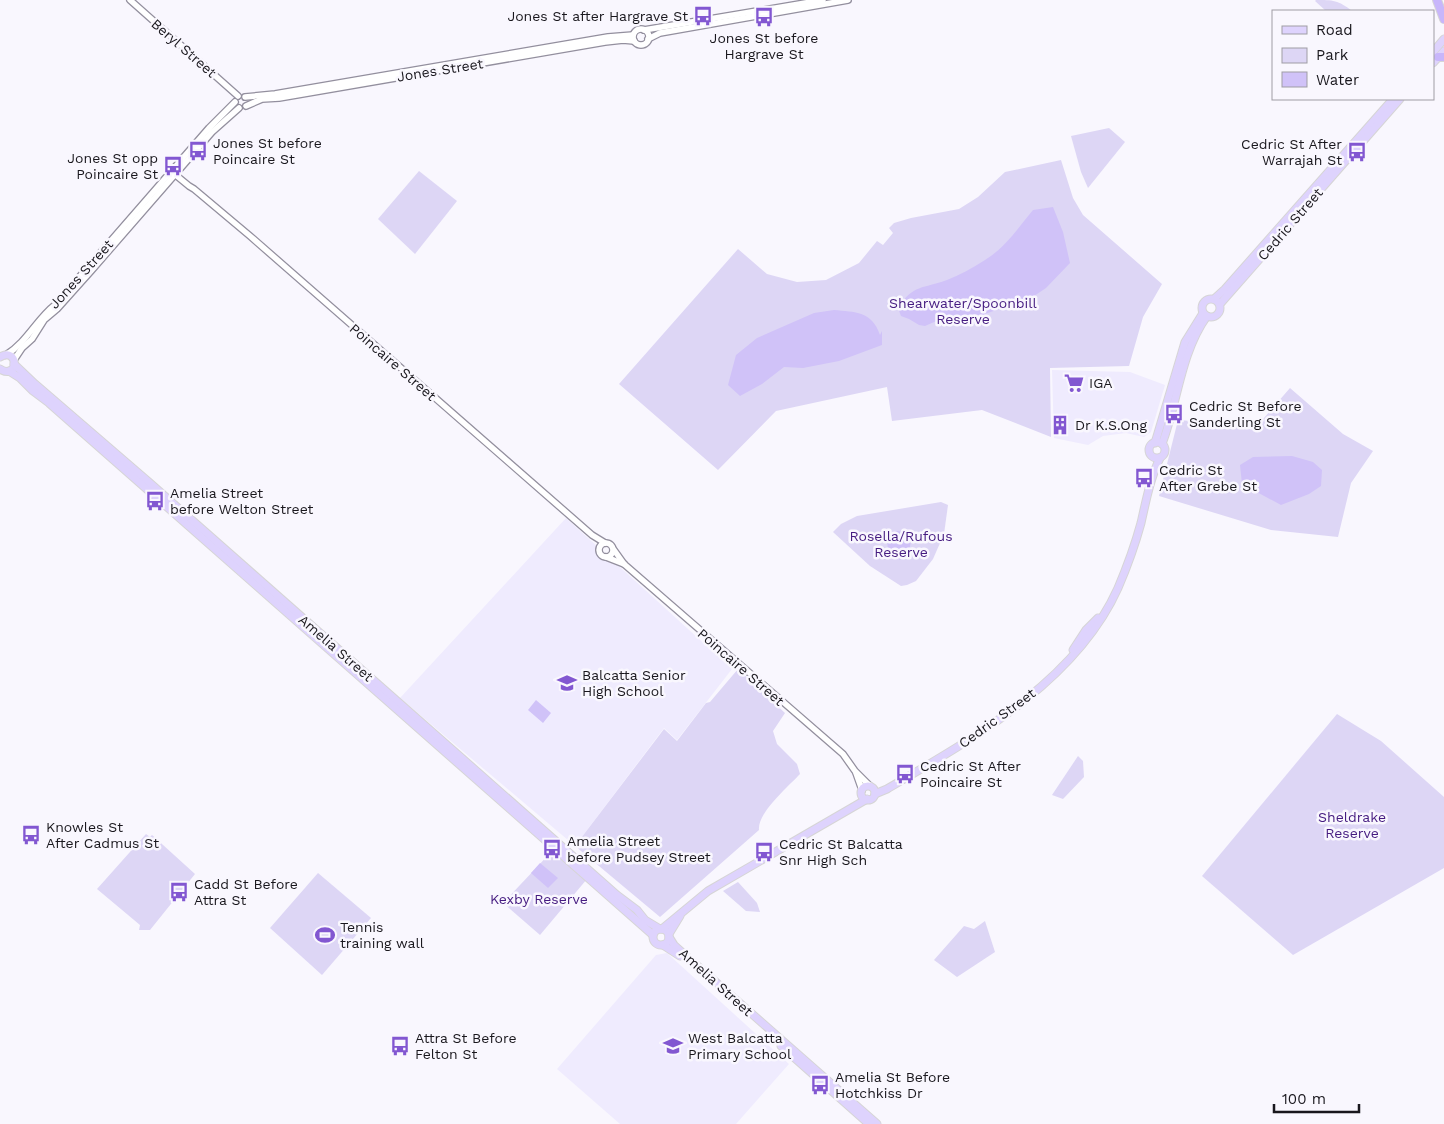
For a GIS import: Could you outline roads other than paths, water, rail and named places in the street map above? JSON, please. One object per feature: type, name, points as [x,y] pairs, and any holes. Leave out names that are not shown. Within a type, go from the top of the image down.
[{"type":"highway","points":[[1437,0],[1444,19]]},
{"type":"main road","points":[[1437,57],[1444,39]]},
{"type":"main road","points":[[1437,57],[1444,50]]},
{"type":"main road","name":"Cedric Street","points":[[1205,315],[1202,307],[1204,302],[1208,299],[1214,299],[1225,289],[1392,100]]},
{"type":"main road","name":"Cedric Street","points":[[1205,315],[1214,317],[1218,313],[1220,304],[1399,100]]},
{"type":"main road","points":[[1214,299],[1220,304]]},
{"type":"main road","name":"Cedric Street","points":[[1152,475],[1149,449],[1159,444],[1186,342],[1205,315]]},
{"type":"main road","name":"Amelia Street","points":[[3,355],[11,356],[14,362],[35,384],[617,895],[637,910],[645,920],[661,929]]},
{"type":"main road","points":[[3,371],[13,368],[14,362]]},
{"type":"main road","name":"Amelia Street","points":[[3,371],[20,378],[32,391],[49,403],[147,488],[653,935]]},
{"type":"main road","name":"Cedric Street","points":[[838,815],[851,804],[865,786],[873,789],[898,781],[960,745],[1007,714],[1080,648],[1086,638],[1097,627],[1117,590],[1132,550],[1152,475],[1165,452],[1159,444]]},
{"type":"main road","points":[[1151,456],[1160,458]]},
{"type":"main road","name":"Cedric Street","points":[[661,929],[708,891],[838,815],[872,798],[873,789]]},
{"type":"main road","points":[[862,791],[863,797],[866,800]]},
{"type":"main road","name":"Cedric Street","points":[[669,935],[683,912]]},
{"type":"main road","points":[[661,929],[669,935],[668,941],[663,945],[656,943],[653,935],[661,929]]},
{"type":"main road","name":"Amelia Street","points":[[669,935],[674,945],[877,1124]]},
{"type":"main road","name":"Amelia Street","points":[[663,945],[671,948],[869,1124]]},
{"type":"street","name":"Beryl Street","points":[[130,0],[242,96]]},
{"type":"street","name":"Jones Street","points":[[3,355],[28,335],[40,318],[55,305],[212,132],[239,108],[262,99],[279,98],[623,40],[634,38],[639,30],[822,0]]},
{"type":"street","name":"Jones Street","points":[[14,362],[22,348],[32,339],[41,324],[66,300],[175,172],[208,128],[242,96],[274,94],[608,37],[634,38],[642,45],[648,39],[660,33],[848,0]]},
{"type":"street","points":[[644,30],[648,34],[648,39]]},
{"type":"street","points":[[242,96],[247,100],[246,106]]},
{"type":"street","points":[[234,102],[239,108]]},
{"type":"street","name":"Poincaire Street","points":[[175,172],[592,536],[605,543]]},
{"type":"street","name":"Poincaire Street","points":[[592,536],[599,549]]},
{"type":"street","points":[[605,543],[612,545],[614,550],[611,555],[606,557],[601,554],[599,549],[605,543]]},
{"type":"street","name":"Poincaire Street","points":[[614,550],[624,564],[843,754],[855,771],[873,789]]},
{"type":"street","name":"Poincaire Street","points":[[606,557],[624,564]]},
{"type":"street","name":"Poincaire Street","points":[[855,771],[862,791]]},
{"type":"water","points":[[1053,207],[1063,232],[1070,263],[1046,288],[1031,298],[982,315],[948,316],[925,326],[901,316],[898,308],[903,300],[914,291],[947,280],[980,263],[1005,244],[1033,210]]},
{"type":"water","points":[[834,310],[856,312],[867,317],[877,327],[880,335],[882,331],[882,345],[839,361],[803,368],[784,367],[762,384],[740,396],[728,385],[736,355],[757,338],[814,313]]},
{"type":"water","points":[[1292,456],[1313,462],[1322,470],[1321,486],[1309,494],[1281,505],[1242,484],[1240,465],[1253,457]]},
{"type":"water","points":[[897,531],[912,533],[910,547],[900,560],[888,550],[887,539]]},
{"type":"water","points":[[536,700],[551,713],[543,723],[528,710]]},
{"type":"water","points":[[540,863],[558,878],[548,888],[531,873]]},
{"type":"place","name":"Jones St after Hargrave St","points":[[703,16]]},
{"type":"place","name":"Jones St before Hargrave St","points":[[764,17]]},
{"type":"place","name":"Jones St before Poincaire St","points":[[198,151]]},
{"type":"place","name":"Cedric St After Warrajah St","points":[[1357,152]]},
{"type":"place","name":"Jones St opp Poincaire St","points":[[173,166]]},
{"type":"place","name":"IGA","points":[[1074,383]]},
{"type":"place","name":"Cedric St Before Sanderling St","points":[[1174,414]]},
{"type":"place","name":"Dr K.S.Ong","points":[[1060,425]]},
{"type":"place","name":"Cedric St After Grebe St","points":[[1144,478]]},
{"type":"place","name":"Amelia Street before Welton Street","points":[[155,501]]},
{"type":"place","name":"Balcatta Senior High School","points":[[567,683]]},
{"type":"place","name":"Cedric St After Poincaire St","points":[[905,774]]},
{"type":"place","name":"Knowles St After Cadmus St","points":[[31,835]]},
{"type":"place","name":"Amelia Street before Pudsey Street","points":[[552,849]]},
{"type":"place","name":"Cedric St Balcatta Snr High Sch","points":[[764,852]]},
{"type":"place","name":"Cadd St Before Attra St","points":[[179,892]]},
{"type":"place","name":"Tennis training wall","points":[[325,935]]},
{"type":"place","name":"Attra St Before Felton St","points":[[400,1046]]},
{"type":"place","name":"West Balcatta Primary School","points":[[673,1046]]},
{"type":"place","name":"Amelia St Before Hotchkiss Dr","points":[[820,1085]]},
{"type":"park label","name":"Shearwater/Spoonbill Reserve","points":[[963,312]]},
{"type":"park label","name":"Rosella/Rufous Reserve","points":[[901,544]]},
{"type":"park label","name":"Sheldrake Reserve","points":[[1352,826]]},
{"type":"park label","name":"Kexby Reserve","points":[[539,899]]}]
